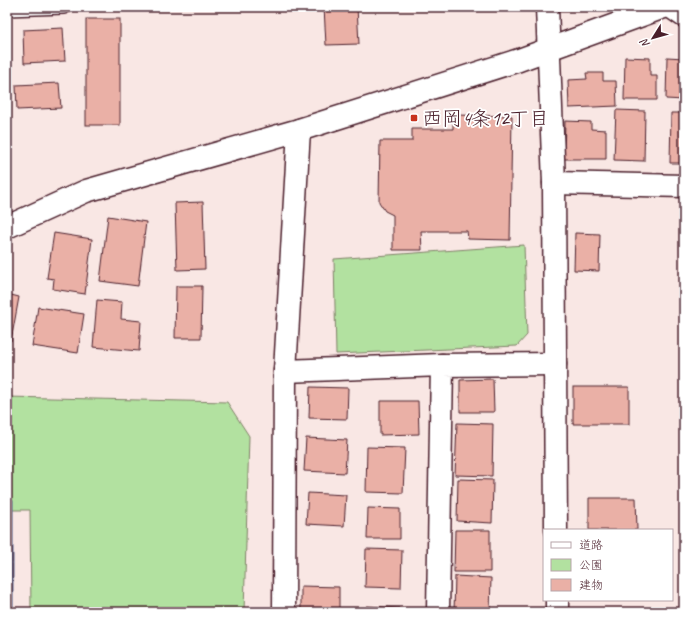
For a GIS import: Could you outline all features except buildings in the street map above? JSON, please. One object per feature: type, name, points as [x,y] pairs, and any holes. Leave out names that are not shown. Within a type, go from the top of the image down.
[{"type":"street","points":[[548,7],[548,50],[554,183],[556,529]]},
{"type":"street","points":[[7,227],[86,191],[299,130],[548,50],[664,7]]},
{"type":"street","points":[[671,7],[684,16]]},
{"type":"street","points":[[284,612],[285,371],[299,130]]},
{"type":"street","points":[[554,183],[684,186]]},
{"type":"street","points":[[285,371],[442,365],[555,364]]},
{"type":"street","points":[[438,612],[442,365]]},
{"type":"street","points":[[557,601],[557,612]]},
{"type":"lane","points":[[7,9],[64,7]]},
{"type":"green space","points":[[524,245],[527,335],[517,346],[336,354],[334,259]]},
{"type":"green space","points":[[7,397],[227,402],[249,436],[244,612],[31,612],[30,510],[7,510]]},
{"type":"water","points":[[7,501],[13,501],[13,612],[7,612]]},
{"type":"place","name":"西岡4条12丁目","points":[[414,118]]}]
